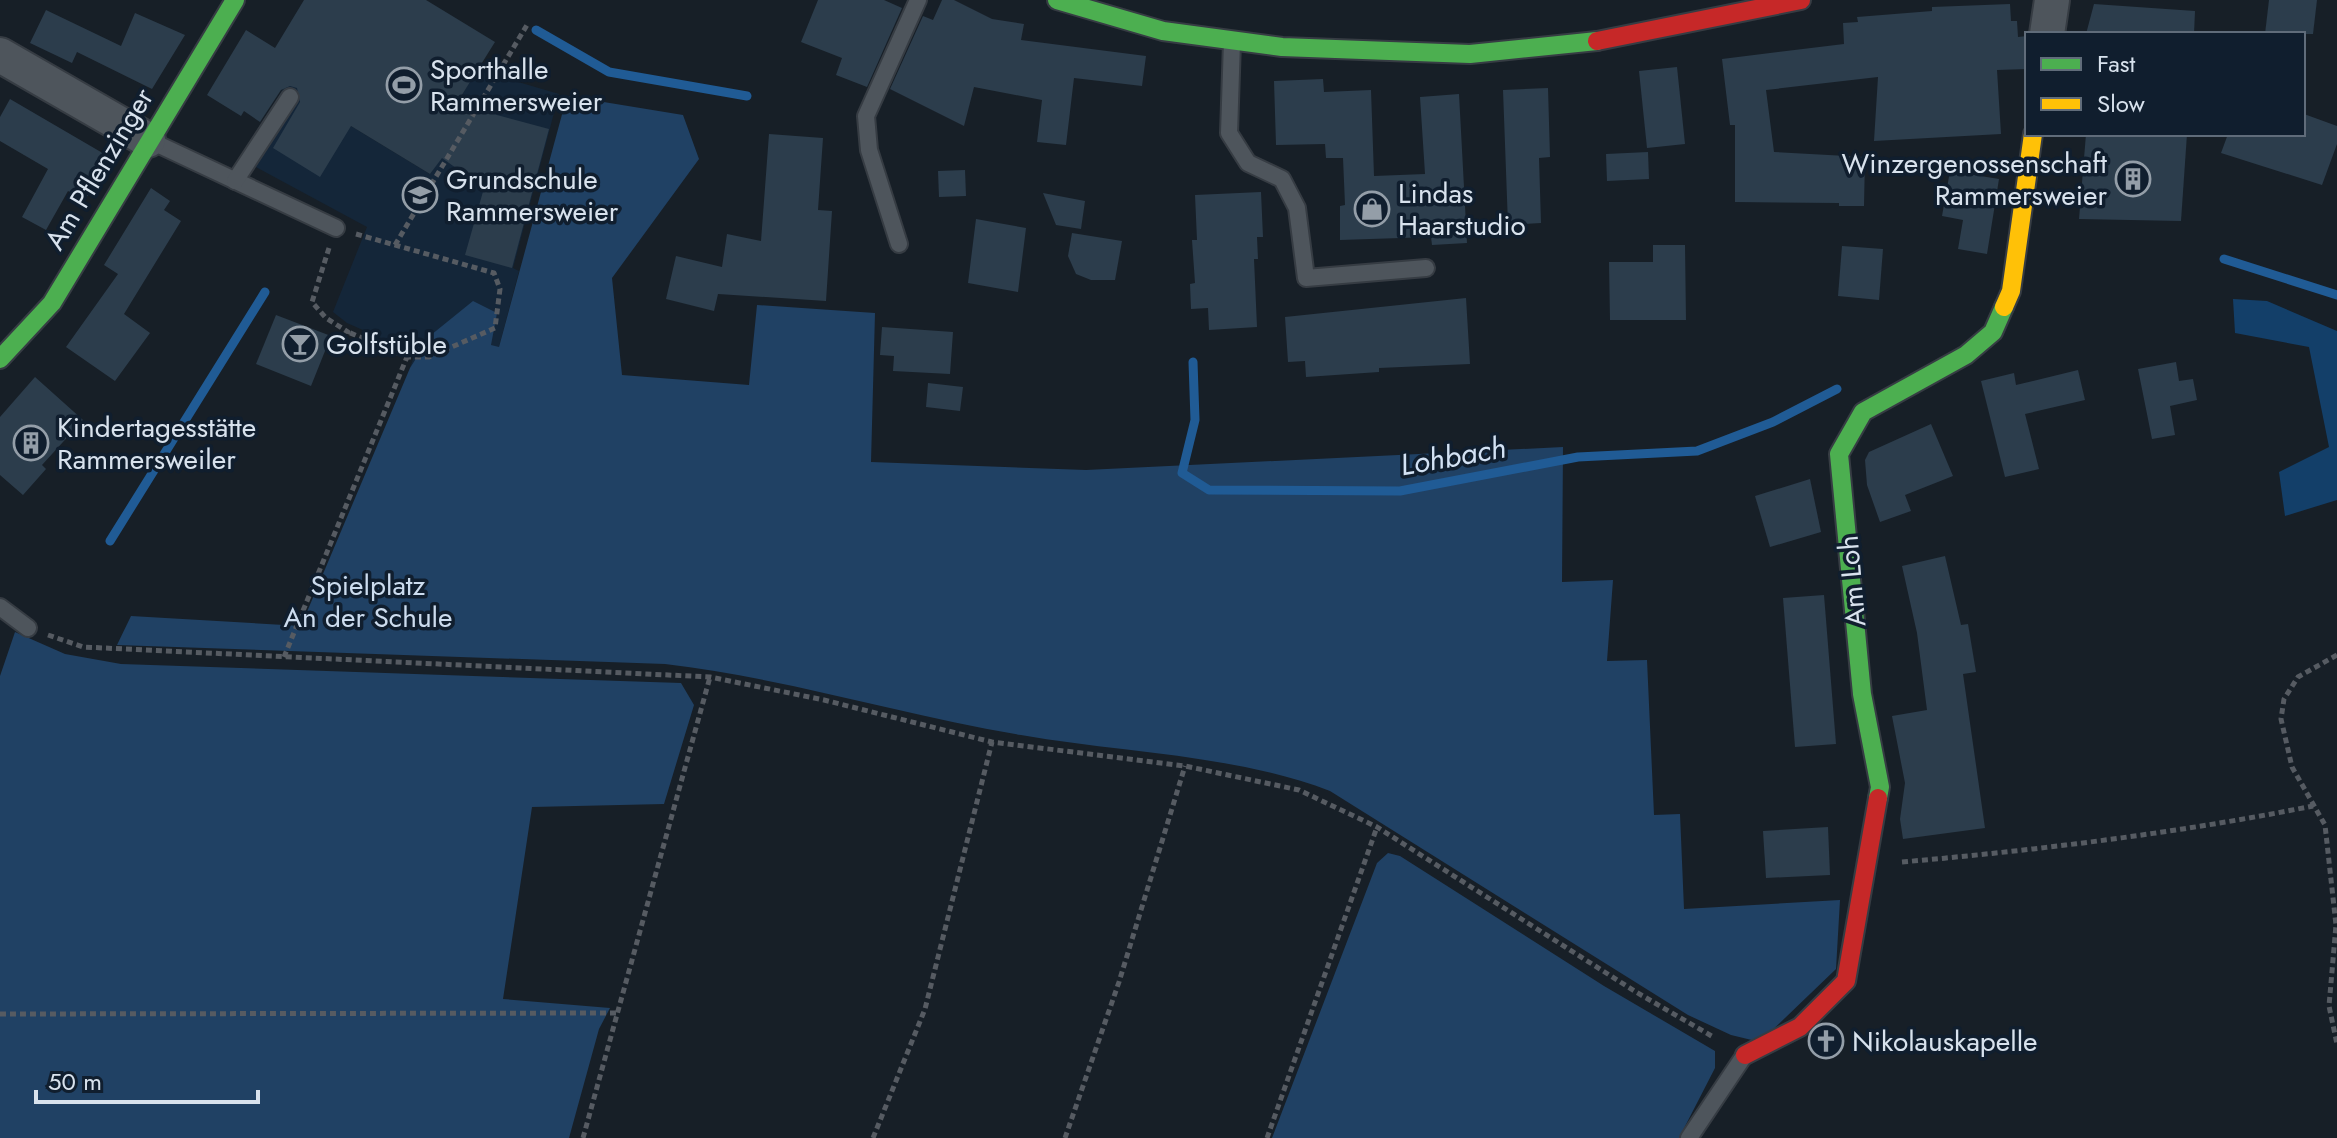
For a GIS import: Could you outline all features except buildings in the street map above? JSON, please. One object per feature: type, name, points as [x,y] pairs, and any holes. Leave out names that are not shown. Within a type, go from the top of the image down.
[{"type":"street","name":"Am Pflenzinger","points":[[0,359],[52,303],[235,0]]},
{"type":"street","points":[[1057,0],[1163,31],[1360,53],[1470,54],[1580,44],[1801,0]]},
{"type":"street","points":[[2047,32],[2052,0]]},
{"type":"street","points":[[0,55],[148,140]]},
{"type":"street","name":"Am Loh","points":[[1745,1055],[1800,1027],[1846,981],[1868,865],[1880,787],[1862,694],[1839,454],[1863,412],[1966,355],[1993,332],[2011,291],[2033,136]]},
{"type":"lane","points":[[899,244],[869,150],[866,116],[918,0]]},
{"type":"lane","points":[[1232,40],[1229,133],[1248,163],[1282,179],[1297,208],[1306,278],[1426,268]]},
{"type":"lane","points":[[235,181],[290,97]]},
{"type":"lane","points":[[148,140],[336,228]]},
{"type":"lane","points":[[0,607],[28,628]]},
{"type":"lane","points":[[1689,1138],[1745,1055]]},
{"type":"path","points":[[395,245],[527,25]]},
{"type":"path","points":[[336,228],[494,273],[500,289],[495,328],[429,357],[407,357],[348,332],[326,318],[312,302],[336,228]]},
{"type":"path","points":[[344,342],[348,332]]},
{"type":"path","points":[[284,657],[407,357]]},
{"type":"path","points":[[28,628],[83,647],[710,677],[824,700],[992,742],[1185,766],[1299,790],[1377,827],[1636,992],[1745,1055]]},
{"type":"path","points":[[2337,655],[2298,677],[2284,699],[2281,719],[2292,767],[2325,825],[2330,854],[2336,925],[2329,1006],[2337,1044]]},
{"type":"path","points":[[583,1138],[710,677]]},
{"type":"path","points":[[873,1138],[925,1009],[992,742]]},
{"type":"path","points":[[1065,1138],[1119,982],[1185,766]]},
{"type":"path","points":[[1868,865],[2049,849],[2313,806]]},
{"type":"path","points":[[1267,1138],[1377,827]]},
{"type":"path","points":[[0,1014],[616,1013]]},
{"type":"shaded area","name":"Grundschule Rammersweier","points":[[301,61],[351,126],[430,174],[447,149],[460,98],[477,70],[559,94],[513,268],[519,271],[499,347],[410,368],[415,353],[347,323],[333,312],[367,227],[239,158]]},
{"type":"shaded area","points":[[2233,299],[2267,301],[2337,331],[2337,500],[2285,516],[2279,472],[2329,447],[2309,347],[2235,333]]},
{"type":"green space","name":"Spielplatz An der Schule","points":[[567,96],[683,115],[699,159],[612,278],[622,375],[749,385],[757,305],[875,313],[871,462],[1086,470],[1563,447],[1562,582],[1613,580],[1607,661],[1647,660],[1654,815],[1680,814],[1684,909],[1840,900],[1836,969],[1760,1042],[1731,1035],[1688,1015],[1330,791],[1255,769],[1021,735],[755,678],[665,664],[117,645],[131,616],[301,626],[410,368],[431,335],[473,301],[497,313],[491,345],[499,347]]},
{"type":"green space","points":[[15,632],[65,654],[121,664],[681,683],[694,705],[664,804],[532,807],[503,999],[610,1008],[599,1029],[569,1138],[0,1138],[0,676]]},
{"type":"green space","points":[[1388,853],[1400,856],[1604,986],[1715,1051],[1715,1068],[1679,1138],[1272,1138],[1377,863]]},
{"type":"waterway","name":"Lohbach","points":[[536,30],[609,72],[747,96]]},
{"type":"waterway","name":"Lohbach","points":[[2224,259],[2337,295]]},
{"type":"waterway","points":[[110,541],[265,292]]},
{"type":"waterway","name":"Lohbach","points":[[1193,362],[1195,420],[1182,473],[1209,490],[1400,491],[1578,457],[1697,451],[1773,422],[1837,389]]},
{"type":"traffic: fast","points":[[0,359],[52,303],[235,0]]},
{"type":"traffic: fast","points":[[1057,0],[1163,31],[1282,47],[1470,54],[1597,41]]},
{"type":"traffic: fast","points":[[1878,798],[1880,787],[1862,694],[1839,454],[1863,412],[1966,355],[1993,332],[2004,307]]},
{"type":"traffic: slow","points":[[2004,307],[2011,291],[2033,136]]},
{"type":"traffic: jam","points":[[1597,41],[1801,0]]},
{"type":"traffic: jam","points":[[1745,1055],[1800,1027],[1846,981],[1878,798]]},
{"type":"place","name":"Sporthalle Rammersweier","points":[[404,85]]},
{"type":"place","name":"Winzergenossenschaft Rammersweier","points":[[2133,179]]},
{"type":"place","name":"Grundschule Rammersweier","points":[[420,195]]},
{"type":"place","name":"Lindas Haarstudio","points":[[1372,209]]},
{"type":"place","name":"Golfstüble","points":[[300,344]]},
{"type":"place","name":"Kindertagesstätte Rammersweiler","points":[[31,443]]},
{"type":"place","name":"Nikolauskapelle","points":[[1826,1041]]}]
